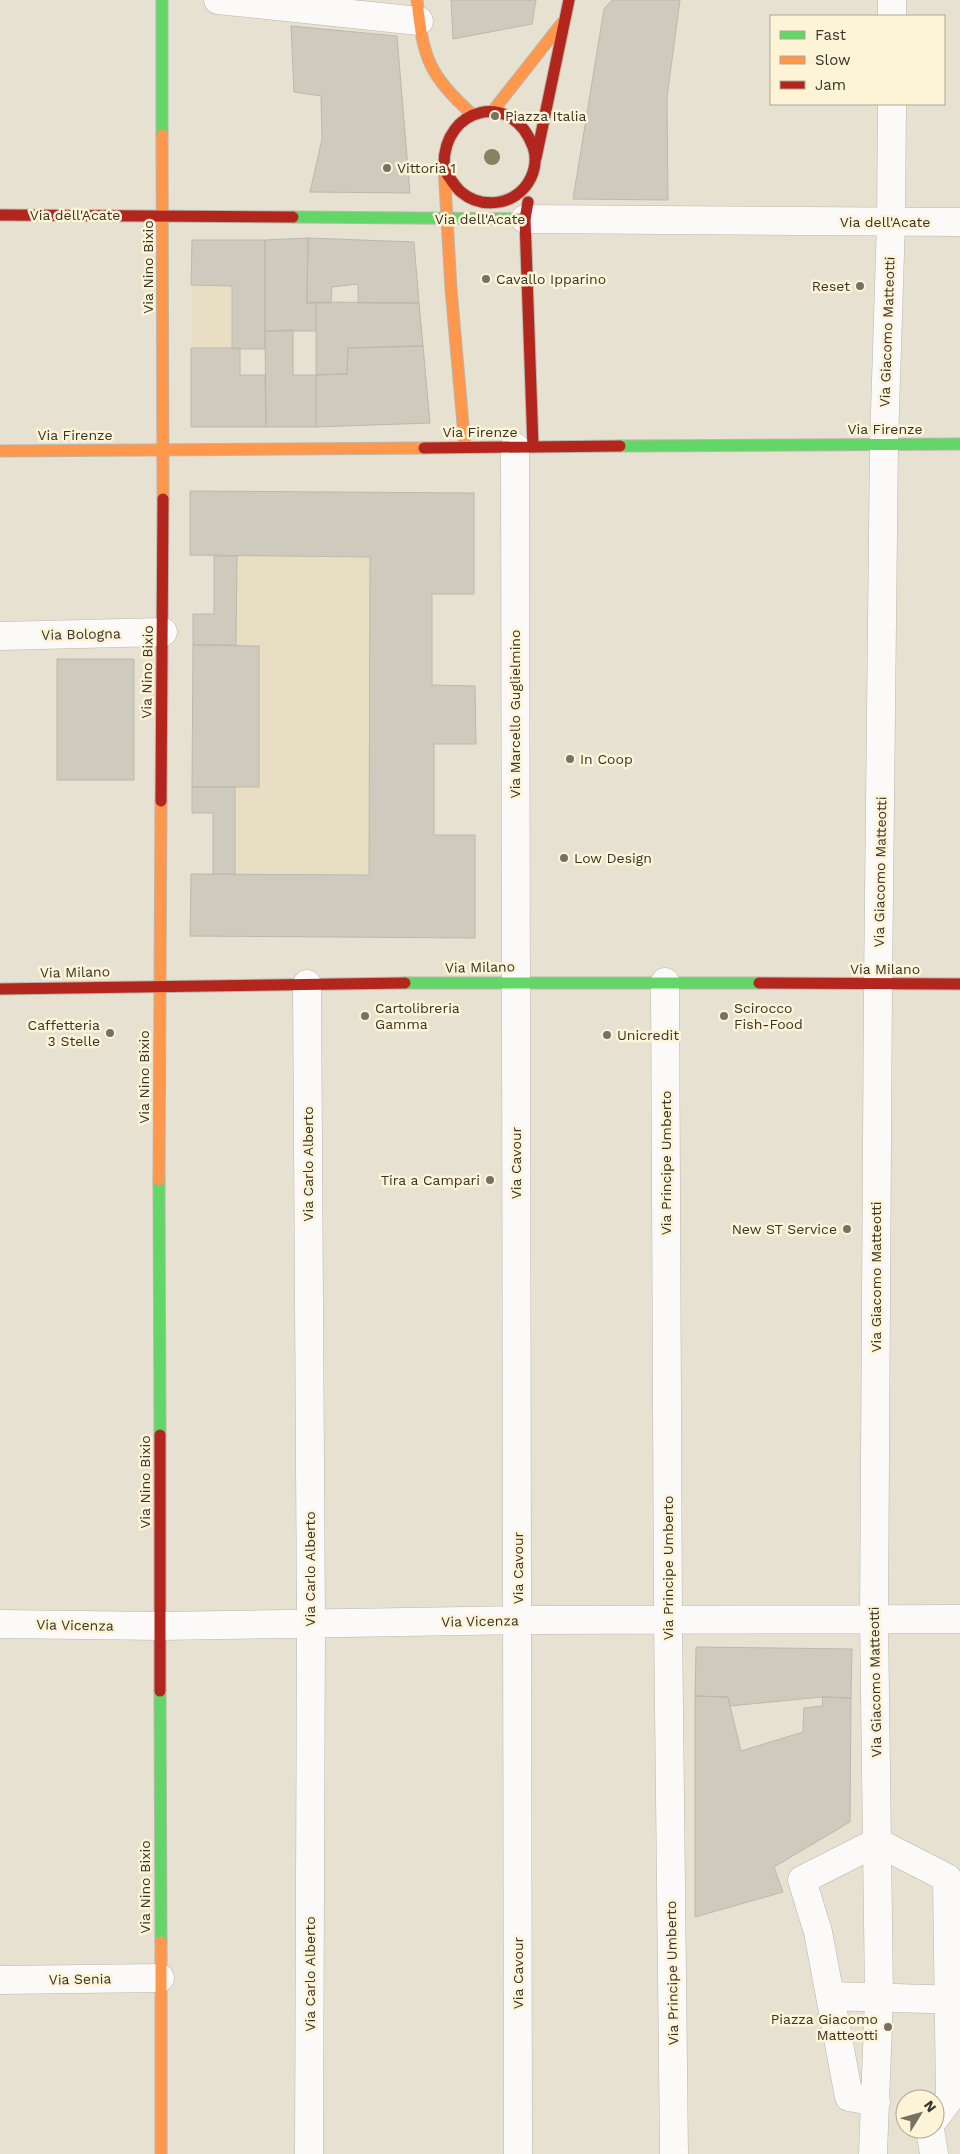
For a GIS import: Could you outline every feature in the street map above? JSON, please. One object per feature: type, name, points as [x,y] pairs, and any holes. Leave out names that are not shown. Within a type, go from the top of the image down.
[{"type":"street","name":"Via Nino Bixio","points":[[161,2154],[158,986],[163,632],[161,450],[164,215],[162,0]]},
{"type":"street","points":[[218,0],[418,10],[430,66],[446,89],[473,115]]},
{"type":"street","points":[[445,171],[452,185],[464,197],[479,203],[495,204],[510,199],[523,189],[532,176],[569,0]]},
{"type":"street","points":[[492,112],[580,0]]},
{"type":"street","points":[[892,0],[892,15]]},
{"type":"street","name":"Via Giacomo Matteotti","points":[[873,2145],[879,1997],[874,1618],[878,984],[884,443],[891,222],[892,105]]},
{"type":"street","points":[[465,447],[446,218],[444,154],[448,137],[458,124],[473,115],[492,112],[514,119],[523,127],[530,136],[536,159]]},
{"type":"street","name":"Via Marcello Guglielmino","points":[[515,982],[524,447],[525,219],[532,176]]},
{"type":"street","name":"Via dell'Acate","points":[[0,215],[960,222]]},
{"type":"street","name":"Via Firenze","points":[[0,451],[884,443],[960,444]]},
{"type":"street","name":"Via Bologna","points":[[0,636],[163,632]]},
{"type":"street","name":"Via Milano","points":[[0,989],[515,982],[960,984]]},
{"type":"street","name":"Via Cavour","points":[[515,982],[518,2154]]},
{"type":"street","name":"Via Principe Umberto","points":[[665,982],[668,1619],[674,2154]]},
{"type":"street","name":"Via Carlo Alberto","points":[[307,984],[310,1623],[309,2154]]},
{"type":"street","name":"Via Vicenza","points":[[0,1624],[161,1626],[518,1620],[960,1619]]},
{"type":"street","points":[[876,2102],[849,2097],[818,1932],[802,1880],[877,1831],[947,1878],[954,2000],[950,2098],[945,2105]]},
{"type":"street","name":"Via Senia","points":[[0,1980],[160,1978]]},
{"type":"street","points":[[830,1996],[954,2000]]},
{"type":"street","points":[[932,2139],[934,2154]]},
{"type":"shaded area","points":[[192,240],[265,240],[265,349],[191,348]]},
{"type":"shaded area","points":[[190,491],[474,493],[474,594],[432,594],[432,685],[475,686],[476,744],[434,744],[434,835],[475,835],[475,938],[190,936],[191,874],[213,873],[213,814],[192,813],[193,614],[214,614],[214,556],[190,555]]},
{"type":"building","points":[[451,0],[536,0],[532,24],[453,39]]},
{"type":"building","points":[[612,0],[680,0],[667,97],[668,200],[573,199],[604,9]]},
{"type":"building","points":[[291,26],[397,36],[410,193],[310,192],[322,139],[321,96],[294,92]]},
{"type":"building","points":[[308,238],[414,242],[419,303],[358,303],[358,284],[332,287],[331,303],[307,303]]},
{"type":"building","points":[[308,238],[307,303],[316,302],[316,331],[265,331],[265,240]]},
{"type":"building","points":[[192,240],[265,240],[265,349],[232,349],[232,286],[191,285]]},
{"type":"building","points":[[316,302],[419,303],[423,346],[348,348],[347,374],[316,375]]},
{"type":"building","points":[[293,330],[293,375],[316,375],[316,427],[266,427],[265,331]]},
{"type":"building","points":[[423,346],[430,423],[316,427],[316,375],[347,374],[348,348]]},
{"type":"building","points":[[191,348],[240,348],[240,375],[265,375],[266,427],[191,427]]},
{"type":"building","points":[[190,491],[474,493],[474,594],[432,594],[432,685],[475,686],[476,744],[434,744],[434,835],[475,835],[475,938],[190,936],[191,874],[369,875],[370,557],[190,555]]},
{"type":"building","points":[[214,556],[237,556],[236,645],[193,645],[193,614],[214,614]]},
{"type":"building","points":[[193,645],[259,646],[259,787],[192,787]]},
{"type":"building","points":[[57,659],[134,659],[134,780],[57,780]]},
{"type":"building","points":[[192,787],[235,787],[235,874],[213,874],[213,813],[192,813]]},
{"type":"building","points":[[696,1647],[852,1649],[851,1698],[822,1697],[730,1706],[728,1697],[695,1696]]},
{"type":"building","points":[[695,1696],[728,1697],[741,1751],[803,1732],[804,1708],[823,1706],[822,1697],[851,1698],[850,1822],[774,1867],[783,1892],[695,1917]]},
{"type":"traffic: fast","points":[[162,0],[162,135]]},
{"type":"traffic: fast","points":[[293,217],[525,219]]},
{"type":"traffic: fast","points":[[620,446],[960,444]]},
{"type":"traffic: fast","points":[[405,983],[759,983]]},
{"type":"traffic: fast","points":[[159,1180],[160,1435]]},
{"type":"traffic: fast","points":[[160,1691],[161,1942]]},
{"type":"traffic: slow","points":[[417,0],[422,37],[431,65],[447,88],[473,115]]},
{"type":"traffic: slow","points":[[492,112],[562,23]]},
{"type":"traffic: slow","points":[[162,135],[163,499]]},
{"type":"traffic: slow","points":[[444,166],[451,289],[465,447]]},
{"type":"traffic: slow","points":[[0,451],[424,448]]},
{"type":"traffic: slow","points":[[159,1180],[161,801]]},
{"type":"traffic: slow","points":[[161,1942],[161,2154]]},
{"type":"traffic: jam","points":[[536,158],[569,0]]},
{"type":"traffic: jam","points":[[444,166],[447,146],[455,130],[466,119],[481,113],[496,112],[511,117],[523,129],[533,147],[535,157],[533,173],[525,187],[511,198],[494,203],[477,201],[461,192],[445,171]]},
{"type":"traffic: jam","points":[[528,202],[525,219],[533,447]]},
{"type":"traffic: jam","points":[[0,215],[293,217]]},
{"type":"traffic: jam","points":[[424,448],[620,446]]},
{"type":"traffic: jam","points":[[161,801],[163,499]]},
{"type":"traffic: jam","points":[[0,989],[405,983]]},
{"type":"traffic: jam","points":[[759,983],[960,984]]},
{"type":"traffic: jam","points":[[160,1435],[160,1691]]},
{"type":"place","name":"Piazza Italia","points":[[495,116]]},
{"type":"place","name":"Vittoria 1","points":[[387,168]]},
{"type":"place","name":"Cavallo Ipparino","points":[[486,279]]},
{"type":"place","name":"Reset","points":[[860,286]]},
{"type":"place","name":"In Coop","points":[[570,759]]},
{"type":"place","name":"Low Design","points":[[564,858]]},
{"type":"place","name":"Cartolibreria Gamma","points":[[365,1016]]},
{"type":"place","name":"Scirocco Fish-Food","points":[[724,1016]]},
{"type":"place","name":"Caffetteria 3 Stelle","points":[[110,1033]]},
{"type":"place","name":"Unicredit","points":[[607,1035]]},
{"type":"place","name":"Tira a Campari","points":[[490,1180]]},
{"type":"place","name":"New ST Service","points":[[847,1229]]},
{"type":"place","name":"Piazza Giacomo Matteotti","points":[[888,2027]]}]
